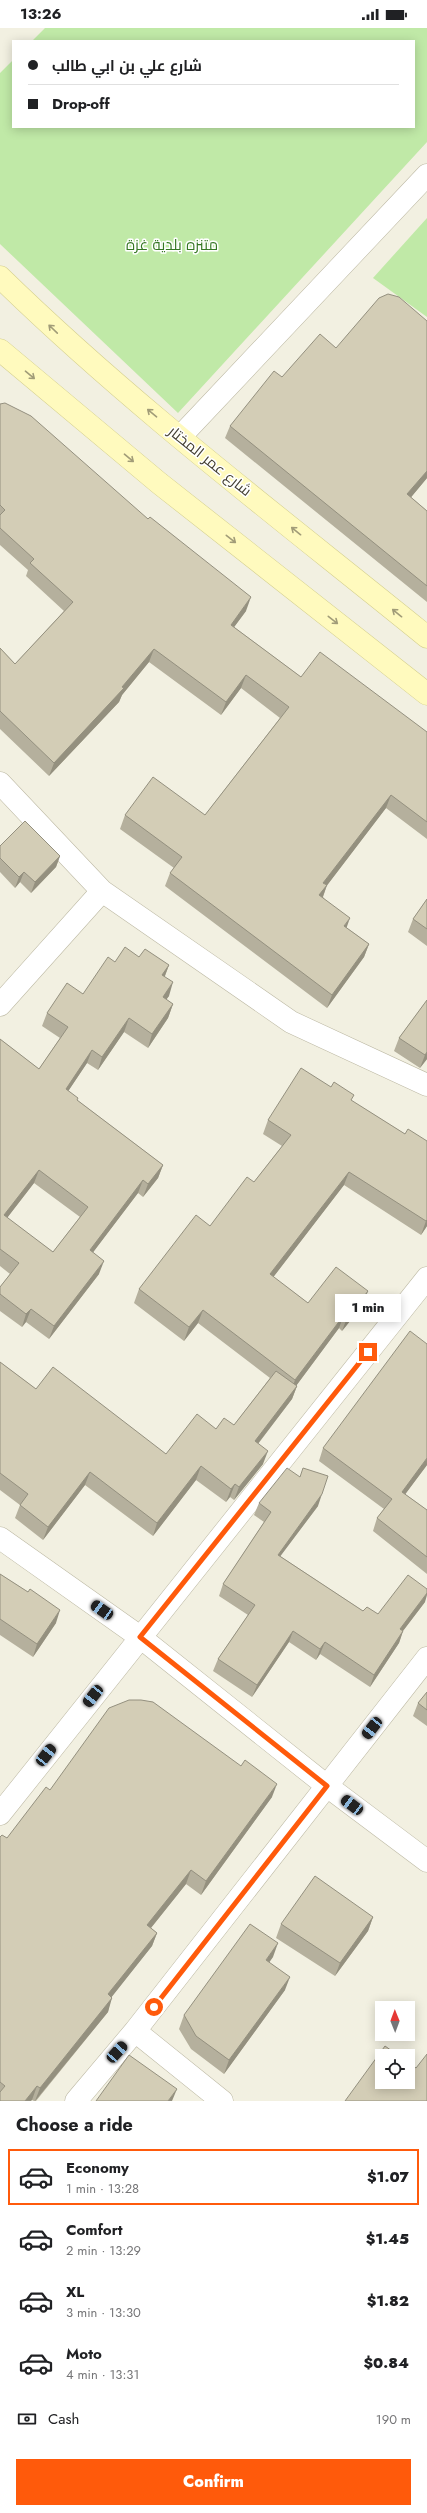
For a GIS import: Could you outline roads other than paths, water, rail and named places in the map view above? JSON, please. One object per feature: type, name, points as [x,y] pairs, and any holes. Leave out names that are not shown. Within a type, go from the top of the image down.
[{"type":"main road","name":"شارع عمر المختار","points":[[0,277],[58,334],[180,437],[427,637]]},
{"type":"main road","points":[[2,354],[159,483],[427,694]]},
{"type":"street","points":[[180,437],[427,175]]},
{"type":"street","points":[[0,783],[102,891],[291,1022],[427,1085]]},
{"type":"street","points":[[0,1005],[102,891]]},
{"type":"street","points":[[0,1814],[427,1278]]},
{"type":"street","points":[[0,1538],[140,1637],[327,1786],[427,1861]]},
{"type":"street","points":[[76,2101],[135,2031],[427,1658]]},
{"type":"street","points":[[135,2031],[222,2101]]},
{"type":"park label","name":"متنزه بلدية غزة","points":[[172,245]]}]
